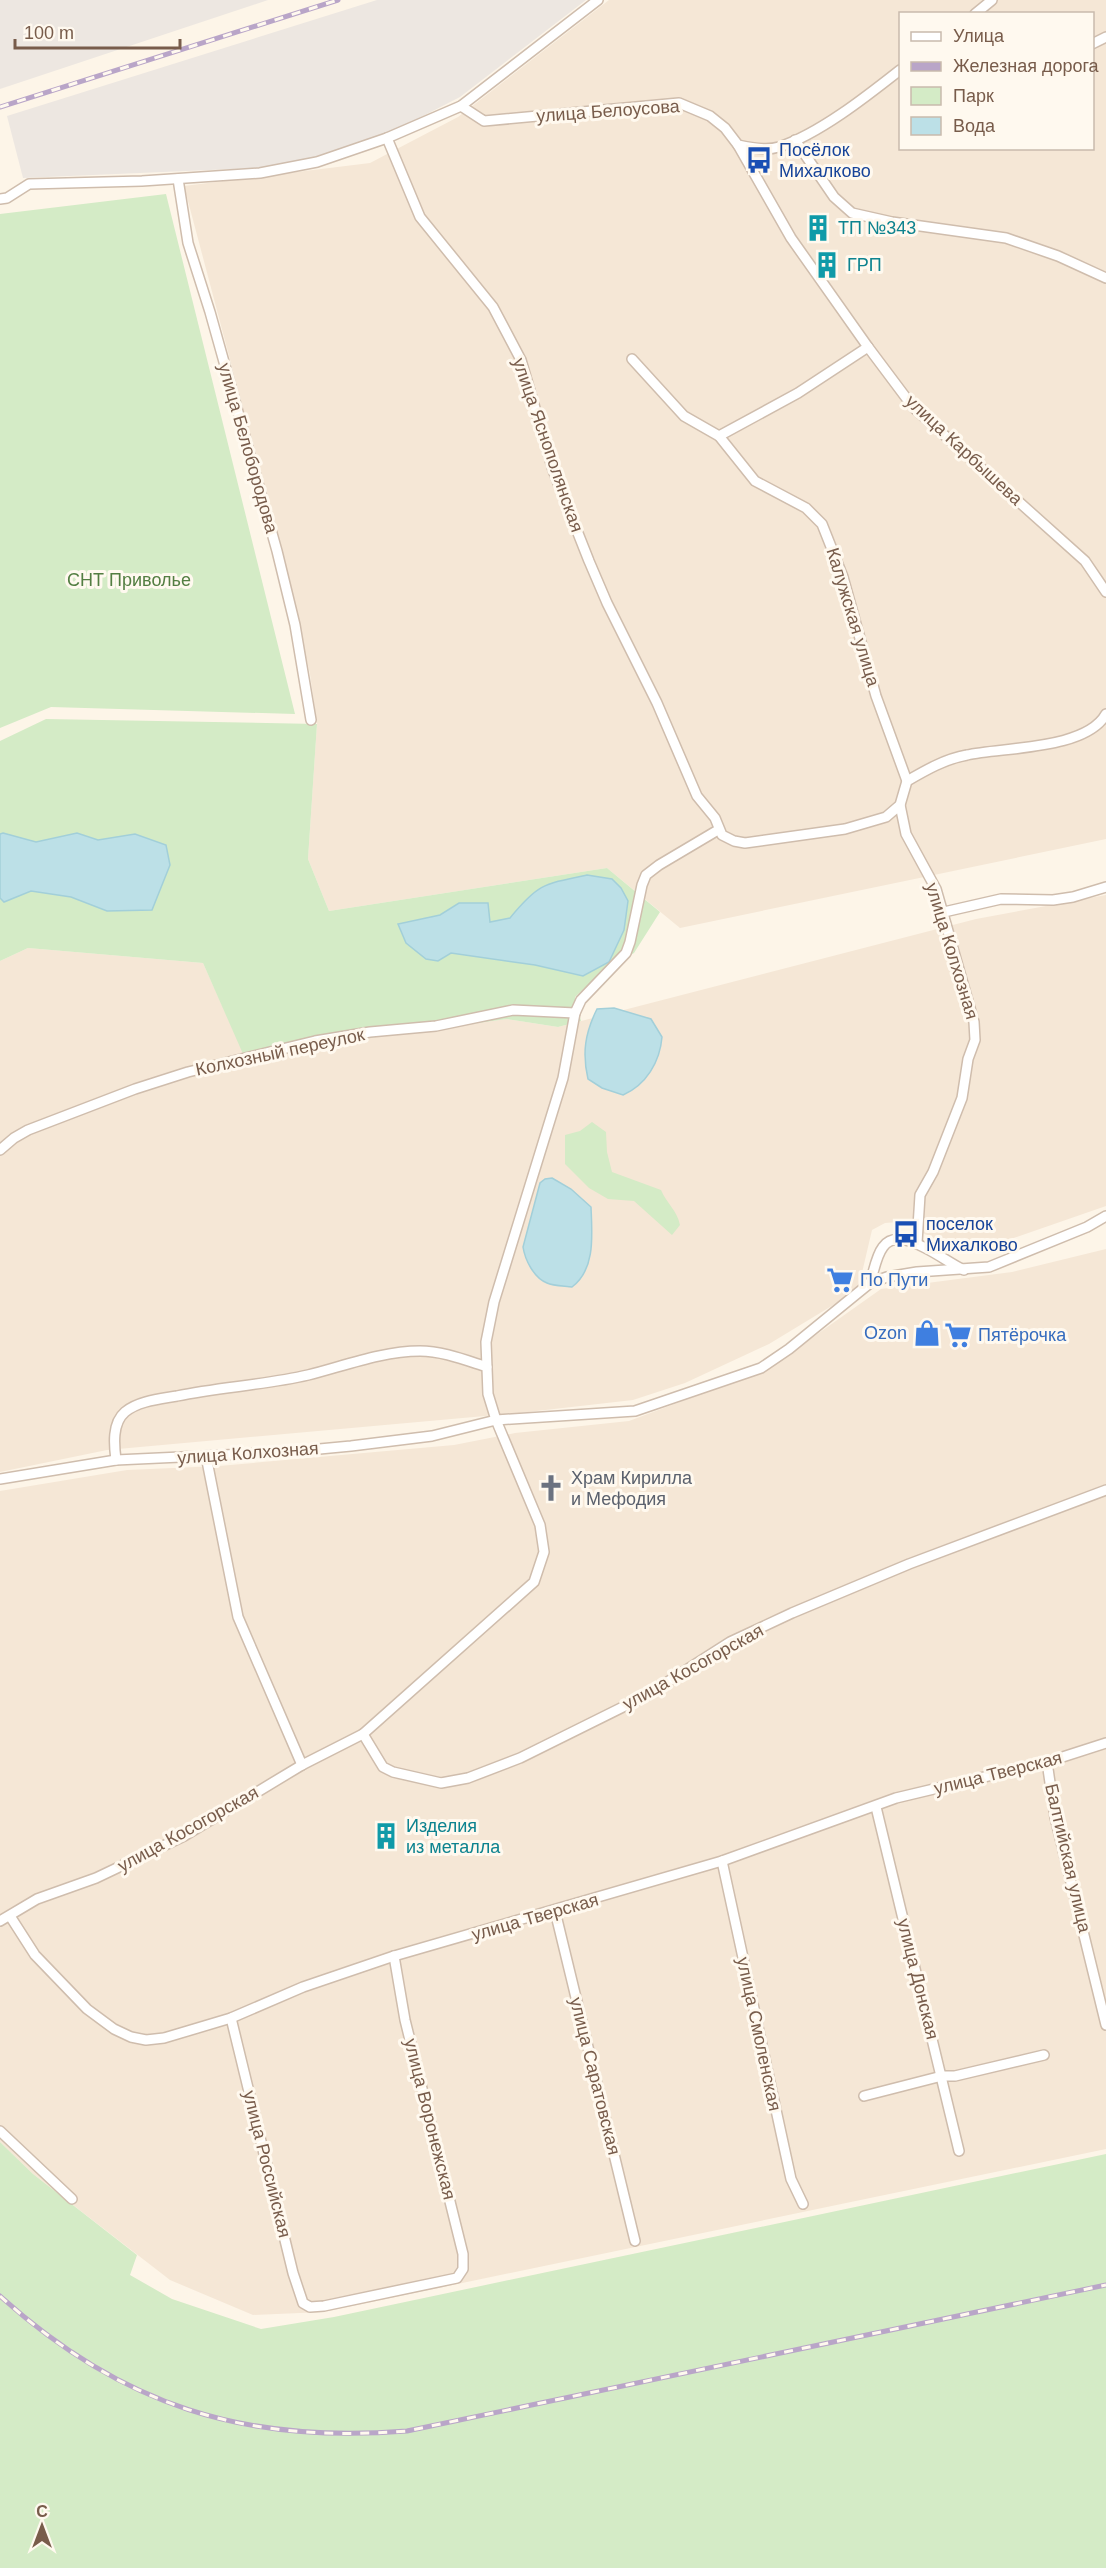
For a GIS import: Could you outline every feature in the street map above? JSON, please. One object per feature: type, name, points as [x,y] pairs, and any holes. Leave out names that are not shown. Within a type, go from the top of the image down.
[{"type":"street","points":[[0,199],[8,198],[29,184],[178,179],[290,169],[316,162],[387,138],[461,106],[598,0]]},
{"type":"street","points":[[977,12],[992,0]]},
{"type":"street","points":[[738,145],[766,149],[777,148],[795,140],[849,109],[899,71]]},
{"type":"street","name":"улица Белоусова","points":[[461,106],[484,121],[679,103],[710,116],[725,128],[738,145]]},
{"type":"street","name":"улица Яснополянская","points":[[387,138],[420,217],[493,307],[521,360],[553,470],[589,561],[698,796],[715,818],[718,830]]},
{"type":"street","points":[[795,140],[834,197],[852,213],[892,222],[1006,238],[1059,256],[1106,278]]},
{"type":"street","name":"улица Карбышева","points":[[738,145],[791,238],[913,407],[1085,561],[1106,592]]},
{"type":"street","name":"улица Белобородова","points":[[178,179],[188,243],[278,551],[295,625],[311,720]]},
{"type":"street","points":[[719,436],[798,393],[868,347]]},
{"type":"street","name":"Калужская улица","points":[[633,358],[684,416],[719,436],[755,481],[806,508],[826,531],[843,577],[876,696],[908,781]]},
{"type":"street","points":[[575,1013],[581,1000],[626,953],[646,875],[718,830],[727,838],[741,843],[845,829],[886,817],[900,805],[908,781],[934,767],[966,755],[1049,743],[1085,733],[1099,724],[1106,714]]},
{"type":"street","name":"улица Колхозная","points":[[900,805],[906,834],[936,889],[944,912],[976,1036],[968,1059],[964,1091],[956,1117],[933,1172],[920,1195],[918,1240]]},
{"type":"street","points":[[944,912],[1001,899],[1053,900],[1073,897],[1106,887]]},
{"type":"street","name":"Колхозный переулок","points":[[0,1150],[28,1130],[135,1089],[267,1051],[338,1036],[436,1026],[513,1010],[575,1013]]},
{"type":"street","name":"улица Косогорская","points":[[0,1922],[37,1899],[96,1878],[184,1836],[302,1765],[363,1734],[532,1585],[543,1560],[543,1540],[540,1526],[496,1420],[488,1394],[486,1341],[494,1302],[563,1078],[575,1013]]},
{"type":"street","points":[[870,1283],[887,1277],[917,1272],[966,1270],[1000,1263],[1087,1227],[1106,1216]]},
{"type":"street","points":[[870,1283],[883,1240],[918,1240],[966,1270]]},
{"type":"street","name":"улица Колхозная","points":[[0,1479],[116,1460],[298,1451],[422,1437],[496,1420],[635,1411],[761,1368],[789,1349],[870,1283]]},
{"type":"street","points":[[116,1460],[114,1444],[121,1417],[132,1408],[155,1400],[202,1390],[249,1386],[309,1375],[362,1360],[410,1352],[439,1354],[487,1367]]},
{"type":"street","points":[[206,1456],[238,1617],[302,1765]]},
{"type":"street","name":"улица Косогорская","points":[[363,1734],[383,1767],[393,1772],[435,1783],[468,1778],[520,1758],[647,1695],[730,1642],[792,1613],[1027,1518],[1106,1490]]},
{"type":"street","name":"улица Тверская","points":[[10,1916],[25,1943],[71,1994],[105,2022],[124,2034],[142,2040],[154,2040],[231,2018],[303,1987],[394,1956],[722,1861],[896,1798],[1047,1762],[1106,1743]]},
{"type":"street","name":"Балтийская улица","points":[[1047,1762],[1055,1817],[1106,2025]]},
{"type":"street","name":"улица Донская","points":[[876,1807],[959,2151]]},
{"type":"street","name":"улица Смоленская","points":[[722,1861],[791,2179],[803,2204]]},
{"type":"street","name":"улица Саратовская","points":[[555,1911],[635,2241]]},
{"type":"street","name":"улица Воронежская","points":[[307,2307],[324,2306],[455,2279],[463,2268],[463,2254],[405,2020],[394,1956]]},
{"type":"street","points":[[1095,1973],[1106,1970]]},
{"type":"street","name":"улица Российская","points":[[231,2018],[293,2273],[302,2302],[307,2307]]},
{"type":"street","points":[[864,2096],[942,2076],[955,2076],[1044,2055]]},
{"type":"street","points":[[0,2132],[72,2199]]},
{"type":"shaded area","points":[[0,0],[268,0],[0,89]]},
{"type":"shaded area","points":[[377,0],[586,0],[460,97],[384,136],[309,160],[257,168],[23,178],[7,116]]},
{"type":"shaded area","points":[[609,0],[1106,0],[1106,839],[680,928],[607,868],[329,911],[308,859],[317,724],[310,674],[284,563],[184,186],[370,163],[458,117]]},
{"type":"shaded area","points":[[1106,895],[1106,1206],[968,1254],[899,1222],[885,1223],[872,1230],[858,1290],[769,1344],[685,1383],[633,1400],[519,1413],[107,1450],[0,1472],[0,961],[28,948],[203,963],[248,1063],[318,1045],[507,1019],[558,1027],[976,919]]},
{"type":"shaded area","points":[[1106,1249],[1106,2149],[323,2312],[253,2315],[170,2280],[33,2174],[0,2142],[0,1491],[127,1470],[219,1466],[454,1445],[515,1433],[629,1421],[768,1369],[881,1289],[1012,1272]]},
{"type":"green space","name":"СНТ Приволье","points":[[166,194],[295,714],[51,707],[0,728],[0,214]]},
{"type":"green space","points":[[46,719],[317,724],[308,859],[329,911],[607,868],[660,912],[634,953],[604,970],[575,997],[581,1021],[558,1027],[507,1019],[318,1045],[247,1063],[203,963],[28,948],[0,961],[0,741]]},
{"type":"green space","points":[[592,1122],[606,1132],[607,1152],[612,1172],[661,1190],[677,1215],[680,1225],[672,1235],[634,1201],[608,1199],[589,1188],[565,1164],[565,1135],[580,1131]]},
{"type":"green space","points":[[0,2142],[33,2174],[137,2255],[130,2275],[172,2299],[261,2329],[334,2317],[1106,2154],[1106,2568],[0,2568]]},
{"type":"water","points":[[77,833],[98,840],[135,834],[166,845],[170,865],[152,910],[107,911],[71,897],[31,891],[4,902],[0,898],[0,834],[36,842]]},
{"type":"water","points":[[587,875],[612,879],[621,888],[628,901],[624,930],[609,962],[583,976],[535,965],[451,953],[438,961],[426,959],[406,943],[398,924],[440,915],[459,903],[488,903],[490,922],[510,918],[528,898],[542,887]]},
{"type":"water","points":[[614,1008],[651,1019],[662,1037],[655,1064],[650,1072],[639,1085],[623,1095],[602,1088],[588,1079],[585,1060],[587,1035],[597,1009]]},
{"type":"water","points":[[552,1178],[571,1189],[591,1207],[592,1239],[589,1261],[580,1280],[572,1287],[542,1281],[528,1263],[523,1247],[540,1183]]},
{"type":"railway","points":[[0,107],[338,0]]},
{"type":"railway","points":[[0,2296],[46,2334],[92,2365],[140,2390],[188,2410],[239,2423],[292,2431],[348,2433],[407,2431],[1106,2285]]},
{"type":"place","name":"Посёлок Михалково","points":[[759,160]]},
{"type":"place","name":"ТП №343","points":[[818,228]]},
{"type":"place","name":"ГРП","points":[[827,265]]},
{"type":"place","name":"поселок Михалково","points":[[906,1234]]},
{"type":"place","name":"По Пути","points":[[840,1280]]},
{"type":"place","name":"Ozon","points":[[927,1333]]},
{"type":"place","name":"Пятёрочка","points":[[958,1335]]},
{"type":"place","name":"Храм Кирилла и Мефодия","points":[[551,1488]]},
{"type":"place","name":"Изделия из металла","points":[[386,1836]]}]
